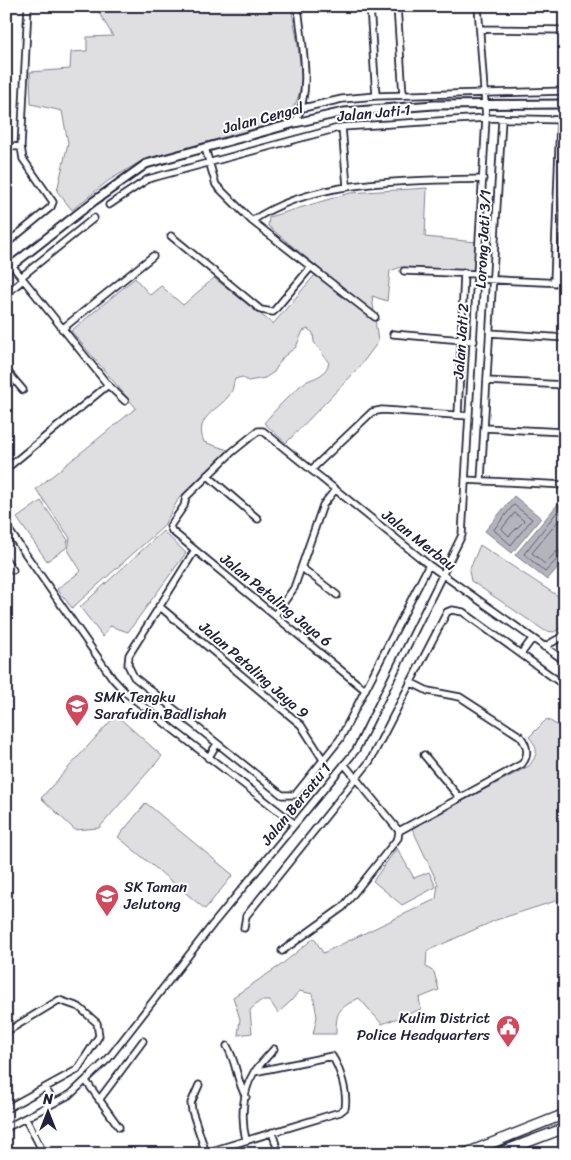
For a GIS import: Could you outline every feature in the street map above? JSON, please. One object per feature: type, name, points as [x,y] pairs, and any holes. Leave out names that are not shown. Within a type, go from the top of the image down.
[{"type":"main road","points":[[464,1154],[499,1138],[565,1114]]},
{"type":"main road","points":[[496,1154],[565,1128]]},
{"type":"main road","points":[[480,1154],[499,1138]]},
{"type":"main road","points":[[509,1154],[527,1142]]},
{"type":"street","points":[[6,244],[52,207],[53,202],[23,159],[21,147],[28,6]]},
{"type":"street","points":[[295,6],[299,16],[306,84],[302,108],[295,123]]},
{"type":"street","points":[[370,6],[376,96]]},
{"type":"street","points":[[398,6],[403,95]]},
{"type":"street","name":"Jalan Jati 2","points":[[443,576],[462,534],[478,276],[486,118],[478,6]]},
{"type":"street","points":[[481,28],[565,30]]},
{"type":"street","points":[[302,108],[342,99],[376,96],[565,91]]},
{"type":"street","name":"Jalan Cengal","points":[[9,268],[146,164],[295,123],[344,112],[485,103],[565,104]]},
{"type":"street","name":"Jalan Jati 1","points":[[109,205],[148,179],[342,127],[486,118],[562,120]]},
{"type":"street","name":"Lorong Jati 3/1","points":[[481,480],[502,119]]},
{"type":"street","points":[[554,283],[562,120]]},
{"type":"street","points":[[342,127],[348,186]]},
{"type":"street","points":[[6,146],[21,147]]},
{"type":"street","points":[[206,148],[216,185],[252,221],[374,317]]},
{"type":"street","points":[[252,221],[279,204],[348,186],[483,179]]},
{"type":"street","points":[[6,294],[22,278],[94,218]]},
{"type":"street","points":[[171,236],[261,310],[268,313],[273,312],[311,267]]},
{"type":"street","points":[[62,329],[153,256]]},
{"type":"street","points":[[6,258],[9,268],[22,278],[108,385],[124,401]]},
{"type":"street","points":[[404,270],[464,273],[493,280],[565,283]]},
{"type":"street","points":[[458,415],[464,273]]},
{"type":"street","points":[[490,333],[565,338]]},
{"type":"street","points":[[393,334],[474,341]]},
{"type":"street","points":[[6,370],[23,390]]},
{"type":"street","points":[[487,381],[565,385]]},
{"type":"street","points":[[6,469],[108,385]]},
{"type":"street","points":[[311,470],[372,412],[382,410],[469,416]]},
{"type":"street","points":[[484,428],[565,432]]},
{"type":"street","name":"Jalan Merbau","points":[[207,475],[255,433],[263,431],[443,576],[565,661]]},
{"type":"street","points":[[207,475],[258,519]]},
{"type":"street","name":"Jalan Petaling Jaya 6","points":[[207,475],[186,497],[184,506],[170,526],[172,530],[365,690]]},
{"type":"street","points":[[465,480],[565,485]]},
{"type":"street","points":[[275,615],[294,588],[323,505],[335,490]]},
{"type":"street","points":[[6,526],[113,679],[126,694],[295,824]]},
{"type":"street","points":[[195,550],[129,655],[128,665],[132,675],[217,744],[282,795],[290,796],[295,795],[340,739],[429,565]]},
{"type":"street","points":[[6,560],[13,570]]},
{"type":"street","points":[[302,568],[337,595]]},
{"type":"street","name":"Jalan Bersatu 1","points":[[6,1128],[54,1104],[86,1082],[108,1059],[213,924],[356,750],[443,576]]},
{"type":"street","name":"Jalan Petaling Jaya 9","points":[[160,606],[301,725],[324,761]]},
{"type":"street","points":[[244,928],[246,916],[370,761],[443,616],[452,610],[463,612],[565,686]]},
{"type":"street","points":[[544,647],[565,634]]},
{"type":"street","points":[[521,654],[532,639]]},
{"type":"street","points":[[399,831],[522,764],[526,759],[527,752],[526,743],[520,736],[460,697],[428,690],[410,682]]},
{"type":"street","points":[[208,758],[217,744]]},
{"type":"street","points":[[424,755],[460,798]]},
{"type":"street","points":[[282,951],[343,907],[398,838],[399,831],[344,764]]},
{"type":"street","points":[[6,1032],[59,1000],[79,1007],[97,1022],[99,1036],[77,1070],[46,1089],[6,1109]]},
{"type":"street","points":[[99,1100],[144,1042]]},
{"type":"street","points":[[227,1046],[235,1059],[238,1082],[246,1097]]},
{"type":"street","points":[[246,1140],[243,1117],[246,1097],[254,1072],[274,1049]]},
{"type":"street","points":[[199,1085],[191,1103],[204,1153],[345,1108],[346,1101],[336,1062],[332,1056],[254,1072]]},
{"type":"street","points":[[86,1082],[119,1127]]},
{"type":"street","points":[[46,1089],[54,1104]]},
{"type":"street","points":[[26,1119],[44,1154]]},
{"type":"street","points":[[272,1132],[278,1154]]},
{"type":"shaded area","points":[[95,6],[290,6],[298,45],[301,77],[299,94],[294,107],[286,120],[143,160],[108,181],[72,210],[57,191],[68,143],[62,111],[31,104],[30,72],[70,69],[71,52],[87,51],[87,37],[113,36]]},
{"type":"shaded area","points":[[427,188],[425,237],[476,242],[475,271],[401,267],[390,271],[387,301],[372,296],[378,342],[358,369],[286,443],[264,423],[300,386],[320,375],[326,369],[329,363],[314,342],[313,333],[308,329],[303,331],[296,347],[283,357],[274,372],[265,378],[248,381],[242,377],[235,379],[231,393],[226,400],[209,414],[202,426],[204,442],[228,450],[179,498],[163,527],[72,608],[57,589],[81,571],[68,550],[70,538],[36,489],[136,408],[71,331],[135,278],[150,295],[161,286],[183,305],[214,278],[273,324],[320,269],[268,226],[269,217],[350,193]]},
{"type":"shaded area","points":[[41,501],[68,540],[66,548],[47,561],[17,518]]},
{"type":"shaded area","points":[[163,531],[186,553],[128,632],[110,626],[103,637],[80,607]]},
{"type":"shaded area","points":[[480,545],[564,600],[557,612],[565,617],[565,625],[554,632],[545,631],[471,581],[469,571]]},
{"type":"shaded area","points":[[116,715],[162,756],[99,828],[75,830],[41,798]]},
{"type":"shaded area","points":[[547,719],[565,730],[565,898],[496,920],[427,951],[426,967],[434,972],[439,990],[419,998],[421,1009],[382,1024],[359,998],[340,1011],[336,1034],[313,1034],[317,1017],[313,994],[299,991],[278,1013],[270,1001],[260,1001],[250,1010],[252,1033],[238,1035],[240,1019],[233,997],[281,965],[314,938],[323,953],[436,899],[438,884],[412,828],[529,766],[536,755],[536,748],[529,737]]},
{"type":"shaded area","points":[[146,803],[233,875],[205,909],[118,837]]},
{"type":"shaded area","points":[[397,848],[414,878],[429,872],[436,887],[402,905],[373,881]]},
{"type":"water","points":[[514,496],[541,518],[512,553],[485,531]]},
{"type":"water","points":[[558,504],[565,509],[565,559],[547,580],[515,555]]},
{"type":"place","name":"SMK Tengku Sarafudin Badlishah","points":[[77,727]]},
{"type":"place","name":"SK Taman Jelutong","points":[[107,917]]},
{"type":"place","name":"Kulim District Police Headquarters","points":[[508,1048]]}]
